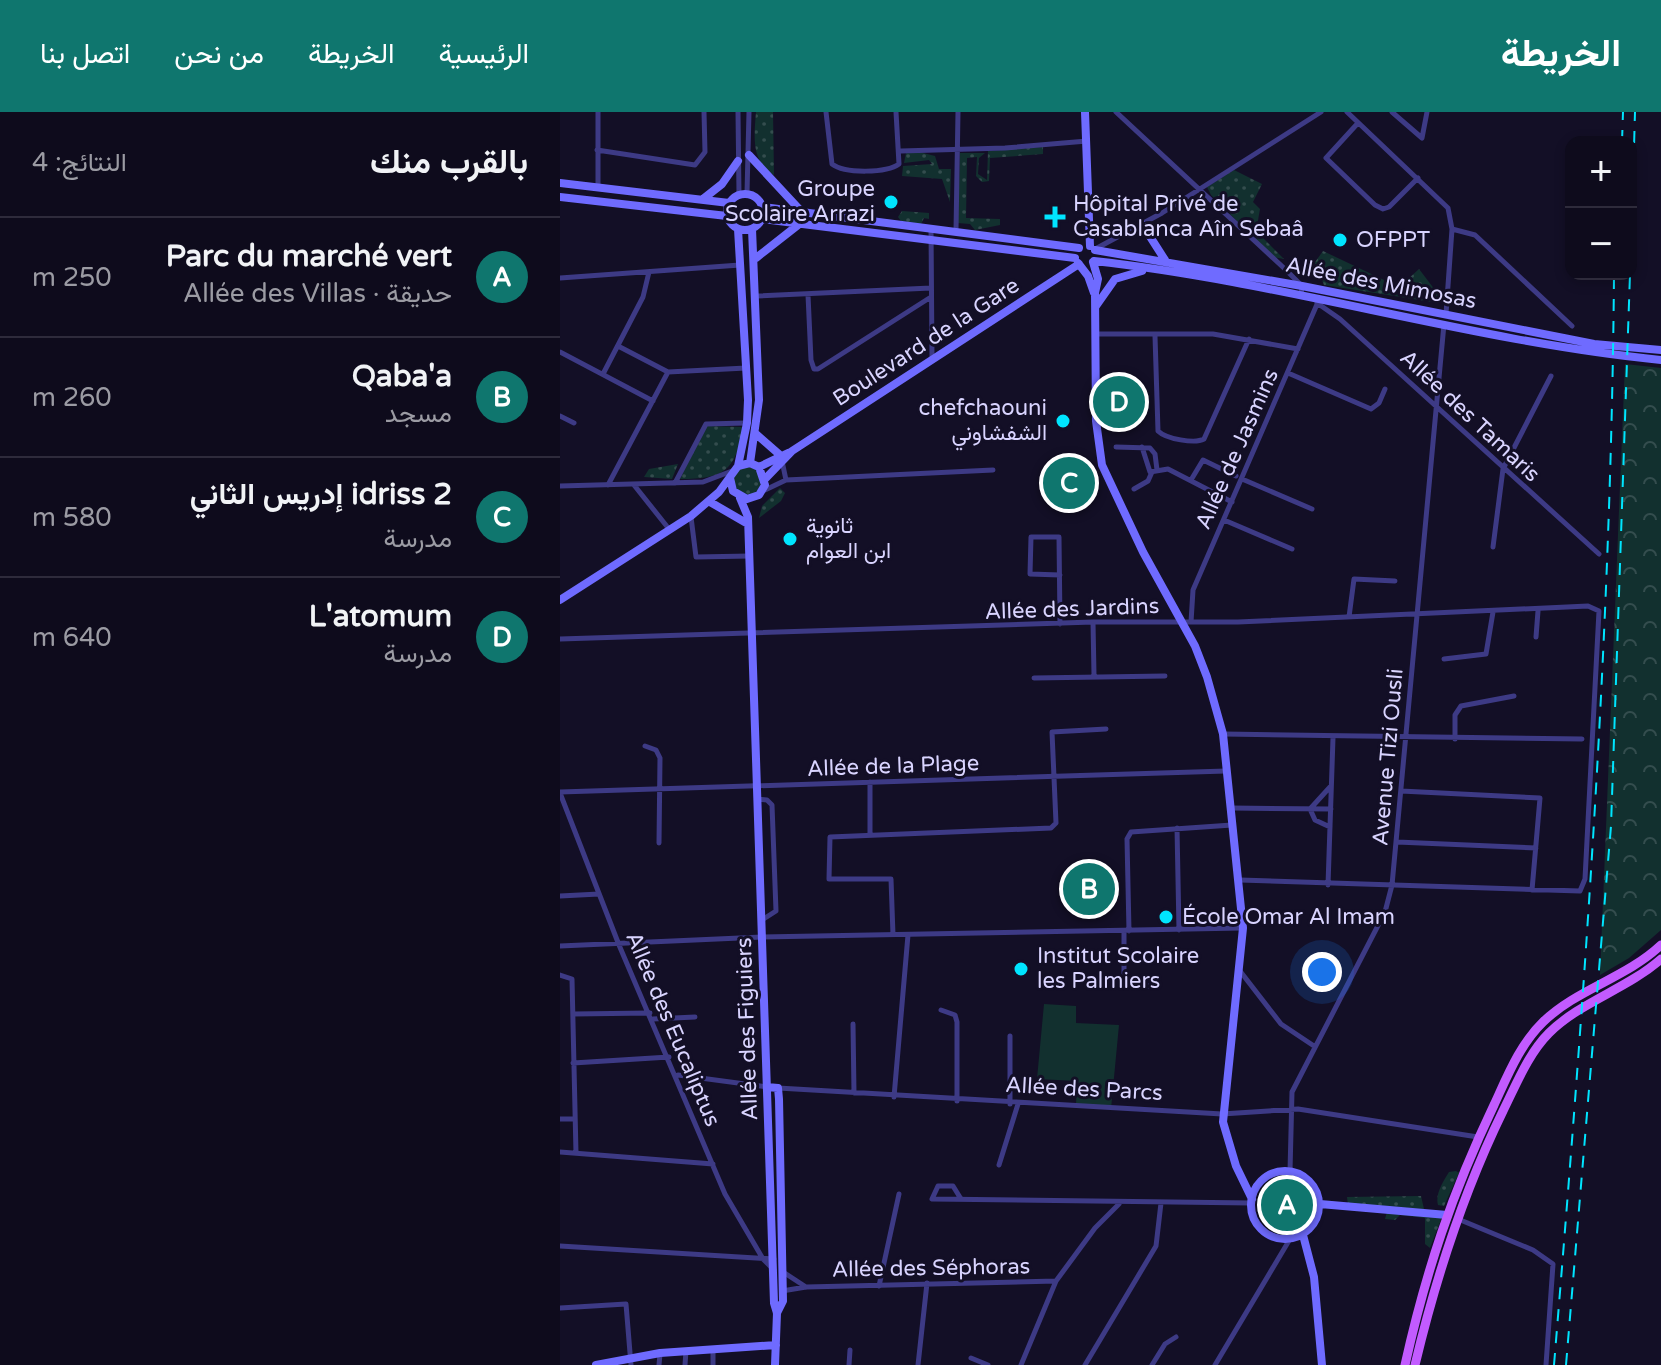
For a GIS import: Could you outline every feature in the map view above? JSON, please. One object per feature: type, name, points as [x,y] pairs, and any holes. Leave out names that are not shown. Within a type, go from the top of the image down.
[{"type":"main road","points":[[1405,1365],[1428,1267],[1521,1051],[1540,1025],[1564,1005],[1629,969],[1661,945]]},
{"type":"main road","points":[[1484,1138],[1549,1033],[1575,1013],[1625,987],[1661,959]]},
{"type":"main road","points":[[1415,1365],[1452,1217]]},
{"type":"street","points":[[598,112],[598,187]]},
{"type":"street","points":[[597,150],[695,165],[705,152],[704,112]]},
{"type":"street","points":[[738,112],[738,161],[743,194]]},
{"type":"street","points":[[560,183],[729,203],[743,194],[749,155],[749,112]]},
{"type":"street","points":[[826,112],[832,163],[836,168],[890,169],[899,164],[901,151],[896,112]]},
{"type":"street","points":[[955,242],[958,112]]},
{"type":"street","points":[[1085,112],[1088,248],[1098,279],[1095,293],[1096,421],[1102,465],[1143,552],[1186,621],[1207,677],[1223,734],[1243,928],[1222,1114],[1231,1153],[1252,1201]]},
{"type":"street","points":[[1116,112],[1199,188],[1302,290]]},
{"type":"street","points":[[1078,263],[1088,248],[1142,224],[1321,112]]},
{"type":"street","points":[[1347,112],[1418,178],[1389,207],[1383,209],[1326,158],[1358,123]]},
{"type":"street","points":[[1392,112],[1422,138],[1427,112]]},
{"type":"street","points":[[901,151],[1087,141]]},
{"type":"street","points":[[749,155],[801,211]]},
{"type":"street","points":[[703,199],[722,184],[738,161]]},
{"type":"street","name":"Avenue Tizi Ousli","points":[[1290,1171],[1292,1092],[1385,912],[1392,885],[1452,229],[1451,216],[1435,193],[1418,178]]},
{"type":"street","points":[[738,229],[752,229],[762,219],[763,207],[757,198],[743,194]]},
{"type":"street","points":[[560,197],[727,216],[738,229],[747,368],[747,423],[733,472],[710,502],[560,600]]},
{"type":"street","points":[[727,216],[729,203]]},
{"type":"street","name":"Allée des Mimosas","points":[[763,207],[956,230],[1165,260],[1302,290],[1318,297],[1594,344],[1661,350]]},
{"type":"street","points":[[762,219],[955,242],[1078,263],[1094,262]]},
{"type":"street","points":[[1142,224],[1165,260]]},
{"type":"street","points":[[756,258],[798,225]]},
{"type":"street","points":[[931,227],[932,359]]},
{"type":"street","points":[[752,229],[756,258],[754,465],[765,479],[763,491]]},
{"type":"street","points":[[1452,229],[1475,235],[1572,326]]},
{"type":"street","name":"Allée des Mimosas","points":[[1094,262],[1302,290]]},
{"type":"street","points":[[1078,263],[1095,293]]},
{"type":"street","name":"Boulevard de la Gare","points":[[754,465],[781,458],[1078,263]]},
{"type":"street","points":[[560,278],[741,264]]},
{"type":"street","points":[[1095,307],[1115,279],[1150,269]]},
{"type":"street","points":[[603,374],[643,297],[649,272]]},
{"type":"street","points":[[756,296],[931,288]]},
{"type":"street","points":[[808,295],[814,369],[931,297]]},
{"type":"street","name":"Allée de Jasmins","points":[[1186,621],[1193,590],[1318,297]]},
{"type":"street","name":"Allée des Tamaris","points":[[1318,297],[1599,554]]},
{"type":"street","name":"Allée des Mimosas","points":[[1445,318],[1595,354],[1661,360]]},
{"type":"street","points":[[1095,334],[1204,334],[1298,349]]},
{"type":"street","points":[[1155,336],[1158,431],[1163,436],[1196,443],[1204,439],[1249,339]]},
{"type":"street","points":[[618,346],[668,372],[747,368]]},
{"type":"street","points":[[560,352],[653,401]]},
{"type":"street","points":[[608,485],[668,372]]},
{"type":"street","points":[[1288,373],[1371,409],[1379,403],[1385,389]]},
{"type":"street","points":[[1493,547],[1503,469],[1551,376]]},
{"type":"street","points":[[560,416],[574,423]]},
{"type":"street","points":[[675,483],[706,424],[747,423]]},
{"type":"street","points":[[756,434],[781,458],[786,480]]},
{"type":"street","points":[[1116,447],[1142,447],[1154,451],[1154,471],[1148,481],[1134,489]]},
{"type":"street","points":[[1142,447],[1154,471]]},
{"type":"street","name":"Boulevard de la Gare","points":[[765,479],[781,458]]},
{"type":"street","points":[[1191,480],[1203,460],[1312,509]]},
{"type":"street","points":[[560,486],[703,482],[754,465]]},
{"type":"street","points":[[1154,471],[1168,469],[1232,502]]},
{"type":"street","points":[[710,502],[738,496],[754,498],[786,480],[993,470]]},
{"type":"street","points":[[733,472],[738,496]]},
{"type":"street","points":[[703,482],[712,492],[710,502]]},
{"type":"street","points":[[633,484],[669,529]]},
{"type":"street","name":"Allée des Figuiers","points":[[738,496],[748,521]]},
{"type":"street","name":"Allée des Figuiers","points":[[754,498],[748,521],[756,786],[774,1259],[778,1271]]},
{"type":"street","points":[[710,502],[748,521]]},
{"type":"street","points":[[691,516],[696,557],[750,556]]},
{"type":"street","points":[[1224,520],[1292,549]]},
{"type":"street","points":[[1060,575],[1030,574],[1031,537],[1058,535],[1060,575],[1060,624]]},
{"type":"street","points":[[1349,617],[1354,579],[1395,581]]},
{"type":"street","name":"Allée des Jardins","points":[[560,639],[1538,611],[1585,606],[1597,609],[1600,616],[1584,885],[1577,892],[1532,890]]},
{"type":"street","points":[[1536,637],[1538,611]]},
{"type":"street","points":[[1444,659],[1486,654],[1493,612]]},
{"type":"street","points":[[1093,622],[1094,675]]},
{"type":"street","points":[[1034,678],[1165,676]]},
{"type":"street","points":[[1455,739],[1455,715],[1461,706],[1514,696]]},
{"type":"street","points":[[893,935],[891,879],[829,879],[830,837],[1051,828],[1056,823],[1052,732],[1106,729]]},
{"type":"street","points":[[1223,734],[1333,738],[1582,739]]},
{"type":"street","points":[[1328,885],[1333,738]]},
{"type":"street","points":[[645,746],[659,754],[659,843]]},
{"type":"street","name":"Allée de la Plage","points":[[560,792],[1227,771]]},
{"type":"street","points":[[870,782],[870,834]]},
{"type":"street","points":[[1310,809],[1332,784]]},
{"type":"street","points":[[1240,880],[1532,890],[1540,798],[1401,791]]},
{"type":"street","name":"Allée des Eucaliptus","points":[[560,792],[619,945],[713,1164],[737,1216],[763,1259],[778,1271]]},
{"type":"street","points":[[757,799],[767,800],[772,805],[775,857],[776,911],[761,920]]},
{"type":"street","points":[[1231,808],[1331,809]]},
{"type":"street","points":[[1310,809],[1315,820],[1330,827]]},
{"type":"street","points":[[1158,986],[1134,986],[1124,981],[1129,834],[1136,830],[1232,825]]},
{"type":"street","points":[[1177,828],[1179,930]]},
{"type":"street","points":[[1397,842],[1536,848]]},
{"type":"street","points":[[560,896],[599,894]]},
{"type":"street","points":[[560,946],[762,937],[1243,928]]},
{"type":"street","points":[[894,1097],[908,935]]},
{"type":"street","points":[[1240,971],[1281,1024],[1314,1046]]},
{"type":"street","points":[[560,975],[572,979],[576,1153]]},
{"type":"street","points":[[941,1010],[955,1015],[957,1022],[957,1101]]},
{"type":"street","points":[[573,1014],[695,1017]]},
{"type":"street","points":[[853,1024],[854,1093]]},
{"type":"street","points":[[1010,1036],[1010,1104]]},
{"type":"street","points":[[573,1063],[669,1057]]},
{"type":"street","name":"Allée des Parcs","points":[[677,1075],[778,1088],[1010,1104],[1222,1114],[1290,1109],[1484,1138]]},
{"type":"street","name":"Allée des Figuiers","points":[[775,1365],[778,1088]]},
{"type":"street","points":[[999,1165],[1018,1104]]},
{"type":"street","points":[[560,1119],[575,1119]]},
{"type":"street","points":[[560,1152],[713,1164]]},
{"type":"street","points":[[1290,1171],[1314,1186],[1320,1204],[1318,1216],[1303,1235],[1280,1239],[1262,1231],[1252,1213],[1252,1201],[1261,1181],[1274,1173],[1290,1171]]},
{"type":"street","points":[[1241,1177],[1261,1181]]},
{"type":"street","points":[[961,1199],[953,1186],[938,1186],[932,1199],[961,1199],[1039,1198],[1120,1203],[1252,1201]]},
{"type":"street","points":[[879,1286],[899,1194]]},
{"type":"street","points":[[1021,1365],[1056,1281],[1095,1228],[1120,1203]]},
{"type":"street","points":[[1085,1365],[1156,1246],[1161,1203]]},
{"type":"street","points":[[1320,1204],[1452,1217],[1533,1250],[1553,1264],[1546,1365]]},
{"type":"street","points":[[1303,1235],[1314,1277],[1322,1365]]},
{"type":"street","points":[[1215,1365],[1290,1239]]},
{"type":"street","points":[[560,1246],[774,1259]]},
{"type":"street","name":"Allée des Séphoras","points":[[778,1271],[806,1287]]},
{"type":"street","name":"Allée des Séphoras","points":[[778,1291],[806,1287],[1056,1281]]},
{"type":"street","points":[[918,1365],[927,1283]]},
{"type":"street","points":[[560,1308],[626,1304],[631,1361]]},
{"type":"street","points":[[1154,1364],[1165,1344],[1176,1337]]},
{"type":"street","points":[[599,1365],[660,1353],[776,1345]]},
{"type":"street","points":[[713,1350],[713,1365]]},
{"type":"street","points":[[849,1365],[850,1350]]},
{"type":"street","points":[[685,1365],[686,1351]]},
{"type":"street","points":[[659,1365],[660,1353]]},
{"type":"street","points":[[971,1358],[988,1365]]},
{"type":"green space","points":[[756,112],[773,112],[774,175],[758,156]]},
{"type":"green space","points":[[1043,147],[1043,154],[990,158],[989,181],[982,182],[976,176],[977,157],[967,158],[966,218],[1000,219],[1000,225],[975,230],[970,224],[958,223],[960,153],[985,153],[979,158],[978,174],[987,180],[988,151]]},
{"type":"green space","points":[[906,153],[935,156],[939,169],[951,169],[950,202],[942,179],[902,176],[903,166],[932,164],[929,160],[904,163]]},
{"type":"green space","points":[[1234,170],[1262,184],[1253,202],[1260,209],[1256,231],[1284,259],[1273,257],[1211,195],[1207,187]]},
{"type":"green space","points":[[902,211],[929,213],[929,219],[924,218],[921,224],[901,221],[898,217]]},
{"type":"green space","points":[[1323,251],[1403,289],[1412,284],[1407,280],[1419,269],[1435,290],[1445,291],[1439,303],[1324,285],[1322,280],[1328,277],[1326,270],[1313,265]]},
{"type":"green space","points":[[1625,364],[1661,368],[1661,930],[1629,958],[1600,975]]},
{"type":"green space","points":[[706,426],[743,427],[737,453],[726,469],[718,474],[680,479]]},
{"type":"green space","points":[[678,464],[672,479],[644,477],[649,469]]},
{"type":"green space","points":[[747,467],[757,471],[761,481],[757,491],[747,495],[737,491],[733,481],[737,471]]},
{"type":"green space","points":[[780,488],[785,493],[781,501],[759,518],[762,506]]},
{"type":"green space","points":[[1044,1004],[1076,1006],[1076,1023],[1119,1025],[1111,1109],[1076,1105],[1077,1081],[1037,1079]]},
{"type":"green space","points":[[1449,1172],[1459,1173],[1444,1206],[1438,1205],[1442,1184]]},
{"type":"green space","points":[[1287,1175],[1298,1177],[1308,1184],[1315,1194],[1315,1216],[1308,1226],[1298,1233],[1287,1235],[1276,1233],[1266,1226],[1259,1216],[1257,1205],[1259,1194],[1266,1184],[1276,1177]]},
{"type":"green space","points":[[1421,1196],[1424,1209],[1348,1205],[1347,1197]]},
{"type":"green space","points":[[1387,1212],[1442,1217],[1430,1248],[1425,1244],[1425,1218],[1400,1215],[1395,1220],[1385,1219]]},
{"type":"railway","points":[[1622,136],[1623,112]]},
{"type":"railway","points":[[1632,208],[1635,112]]},
{"type":"railway","points":[[1554,1365],[1576,1093],[1602,684],[1614,280]]},
{"type":"railway","points":[[1566,1365],[1611,826],[1630,280]]},
{"type":"place","name":"Groupe Scolaire Arrazi","points":[[891,202]]},
{"type":"place","name":"Hôpital Privé de Casablanca Aîn Sebaâ","points":[[1055,217]]},
{"type":"place","name":"OFPPT","points":[[1340,240]]},
{"type":"place","name":"L'atomum","points":[[1119,402]]},
{"type":"place","name":"chefchaouni الشفشاوني","points":[[1063,421]]},
{"type":"place","name":"idriss 2 إدريس الثاني","points":[[1069,483]]},
{"type":"place","name":"ثانوية ابن العوام","points":[[790,539]]},
{"type":"place","name":"Qaba'a","points":[[1089,889]]},
{"type":"place","name":"École Omar Al Imam","points":[[1166,917]]},
{"type":"place","name":"Institut Scolaire les Palmiers","points":[[1021,969]]},
{"type":"place","name":"Parc du marché vert","points":[[1287,1205]]}]
